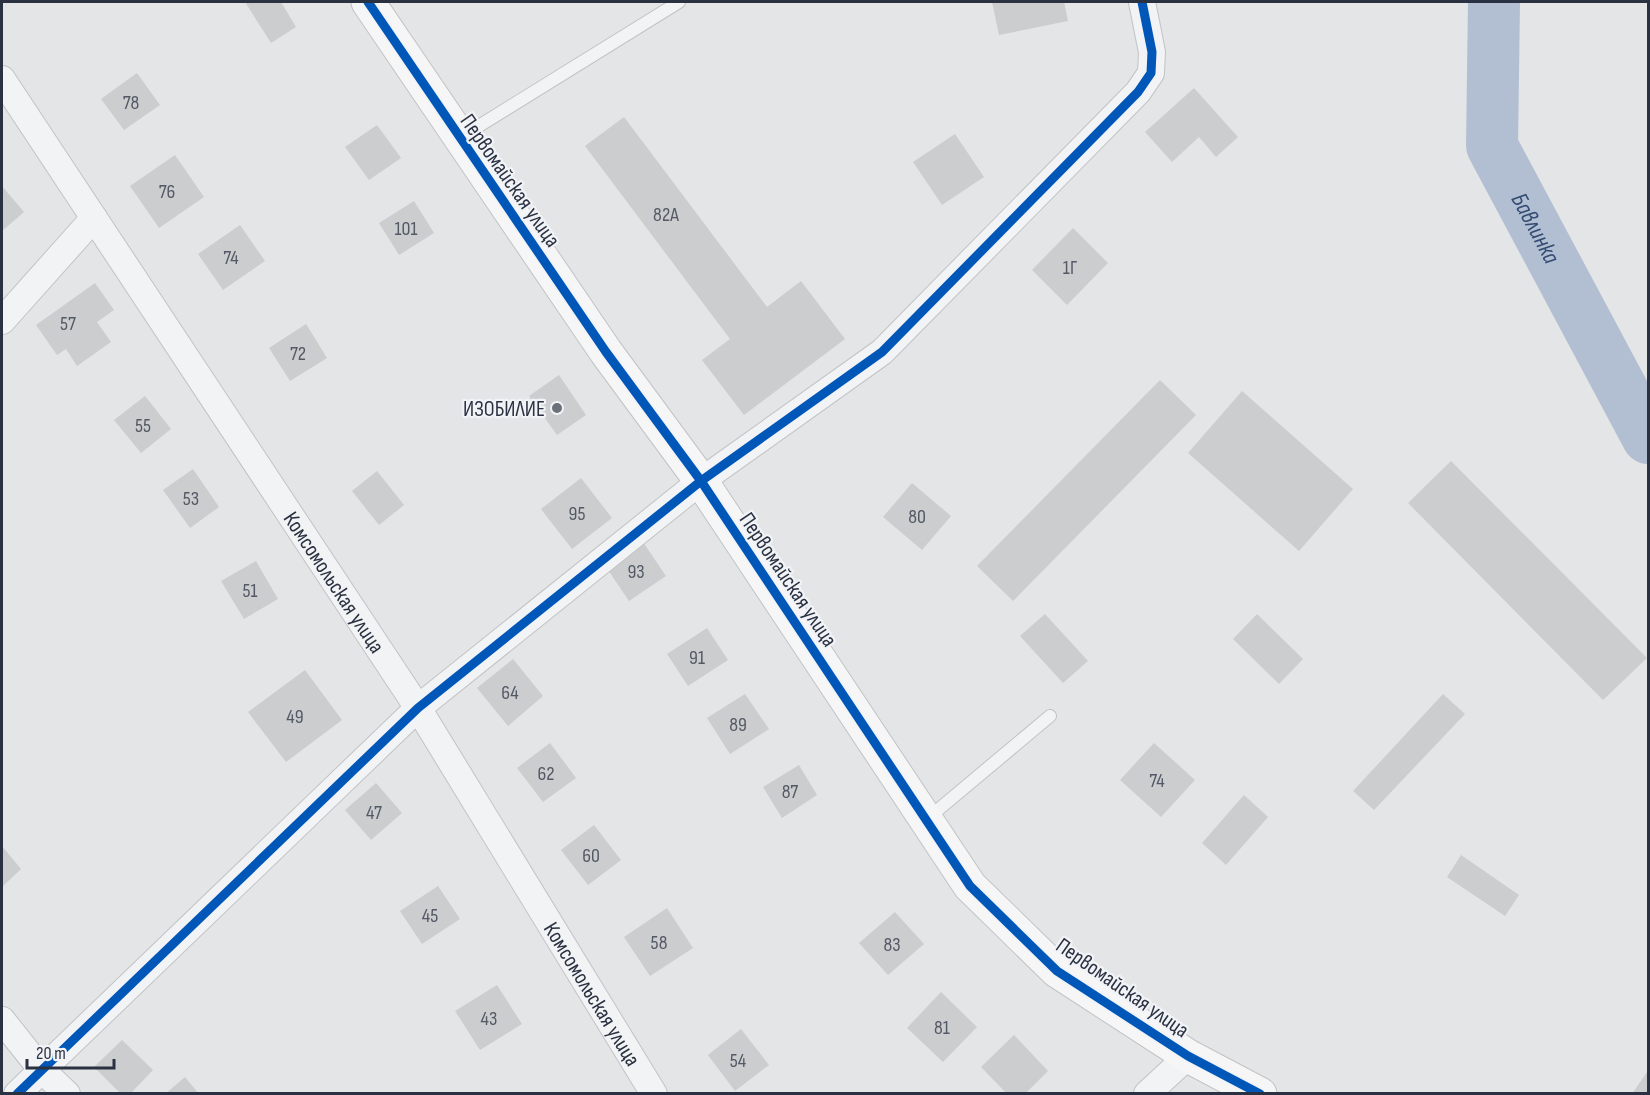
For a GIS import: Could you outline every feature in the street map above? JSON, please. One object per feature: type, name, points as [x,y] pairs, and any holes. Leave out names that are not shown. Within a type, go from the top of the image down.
[{"type":"street","name":"Первомайская улица","points":[[368,2],[606,352],[701,481],[970,886],[1057,971],[1188,1056],[1260,1094]]},
{"type":"street","points":[[17,1094],[418,708],[701,481],[882,352],[1138,92],[1151,73],[1152,52],[1142,2]]},
{"type":"street","name":"Комсомольская улица","points":[[2,79],[418,708],[654,1094]]},
{"type":"street","points":[[2,321],[94,218]]},
{"type":"street","points":[[2,1020],[41,1069],[67,1094]]},
{"type":"street","points":[[1147,1094],[1188,1056]]},
{"type":"lane","points":[[459,138],[679,2]]},
{"type":"lane","points":[[926,820],[1050,716]]},
{"type":"building","points":[[245,2],[281,2],[296,27],[271,43]]},
{"type":"building","points":[[992,2],[1064,2],[1068,21],[999,35]]},
{"type":"building","points":[[137,73],[160,105],[124,130],[101,99]]},
{"type":"building","points":[[1194,88],[1238,137],[1216,157],[1199,137],[1172,162],[1145,132]]},
{"type":"building","points":[[624,117],[767,307],[801,281],[845,339],[744,415],[702,360],[730,339],[585,146]]},
{"type":"building","points":[[377,125],[401,158],[369,180],[345,147]]},
{"type":"building","points":[[955,134],[984,177],[942,205],[913,162]]},
{"type":"building","points":[[175,155],[204,197],[159,228],[130,186]]},
{"type":"building","points":[[2,186],[24,212],[2,231]]},
{"type":"building","points":[[414,201],[434,233],[399,255],[379,223]]},
{"type":"building","points":[[240,225],[265,261],[223,290],[198,254]]},
{"type":"building","points":[[1073,228],[1108,263],[1067,305],[1032,270]]},
{"type":"building","points":[[95,283],[114,310],[97,322],[111,342],[77,366],[66,349],[57,355],[36,325]]},
{"type":"building","points":[[306,324],[327,358],[290,381],[269,348]]},
{"type":"building","points":[[559,375],[586,415],[557,435],[529,396]]},
{"type":"building","points":[[1160,380],[1196,415],[1013,601],[977,566]]},
{"type":"building","points":[[1242,391],[1353,489],[1299,551],[1188,453]]},
{"type":"building","points":[[145,396],[171,429],[141,453],[114,420]]},
{"type":"building","points":[[1451,461],[1647,658],[1603,700],[1408,503]]},
{"type":"building","points":[[193,469],[219,507],[190,528],[163,490]]},
{"type":"building","points":[[377,471],[404,505],[379,525],[352,491]]},
{"type":"building","points":[[581,478],[612,518],[572,549],[541,509]]},
{"type":"building","points":[[912,483],[951,516],[922,550],[883,517]]},
{"type":"building","points":[[643,542],[666,576],[629,601],[606,567]]},
{"type":"building","points":[[256,561],[278,599],[244,619],[221,581]]},
{"type":"building","points":[[1045,614],[1088,661],[1063,683],[1020,636]]},
{"type":"building","points":[[1257,614],[1303,659],[1279,684],[1233,639]]},
{"type":"building","points":[[707,628],[728,660],[688,686],[667,654]]},
{"type":"building","points":[[513,659],[543,696],[508,726],[477,688]]},
{"type":"building","points":[[305,670],[342,720],[286,762],[248,712]]},
{"type":"building","points":[[745,694],[769,729],[730,754],[707,718]]},
{"type":"building","points":[[1443,694],[1465,714],[1374,810],[1353,791]]},
{"type":"building","points":[[550,743],[576,778],[543,802],[517,768]]},
{"type":"building","points":[[1154,743],[1195,780],[1161,817],[1120,780]]},
{"type":"building","points":[[799,765],[817,795],[782,818],[763,787]]},
{"type":"building","points":[[376,783],[402,813],[371,840],[345,810]]},
{"type":"building","points":[[1244,795],[1268,817],[1226,865],[1202,843]]},
{"type":"building","points":[[594,825],[621,860],[588,885],[561,850]]},
{"type":"building","points":[[2,846],[21,869],[2,887]]},
{"type":"building","points":[[1461,855],[1519,895],[1505,916],[1447,877]]},
{"type":"building","points":[[438,886],[460,919],[422,944],[400,911]]},
{"type":"building","points":[[667,908],[693,948],[650,976],[624,937]]},
{"type":"building","points":[[895,912],[924,944],[888,975],[859,943]]},
{"type":"building","points":[[497,985],[522,1024],[480,1050],[455,1011]]},
{"type":"building","points":[[941,992],[977,1027],[943,1062],[907,1028]]},
{"type":"building","points":[[741,1029],[769,1065],[735,1091],[708,1055]]},
{"type":"building","points":[[1014,1035],[1048,1071],[1025,1094],[1007,1094],[981,1067]]},
{"type":"building","points":[[122,1040],[153,1070],[130,1094],[121,1094],[94,1067]]},
{"type":"building","points":[[1647,1072],[1648,1094],[1632,1094]]},
{"type":"building","points":[[185,1077],[199,1094],[165,1094]]},
{"type":"waterway","name":"Бавлинка","points":[[1494,2],[1492,146],[1648,438]]},
{"type":"cycle path","points":[[368,2],[606,352],[701,481],[970,886],[1057,971],[1188,1056],[1260,1094]]},
{"type":"cycle path","points":[[17,1094],[418,708],[701,481],[882,352],[1138,92],[1151,73],[1152,52],[1142,2]]},
{"type":"place","name":"ИЗОБИЛИЕ","points":[[557,408]]}]
